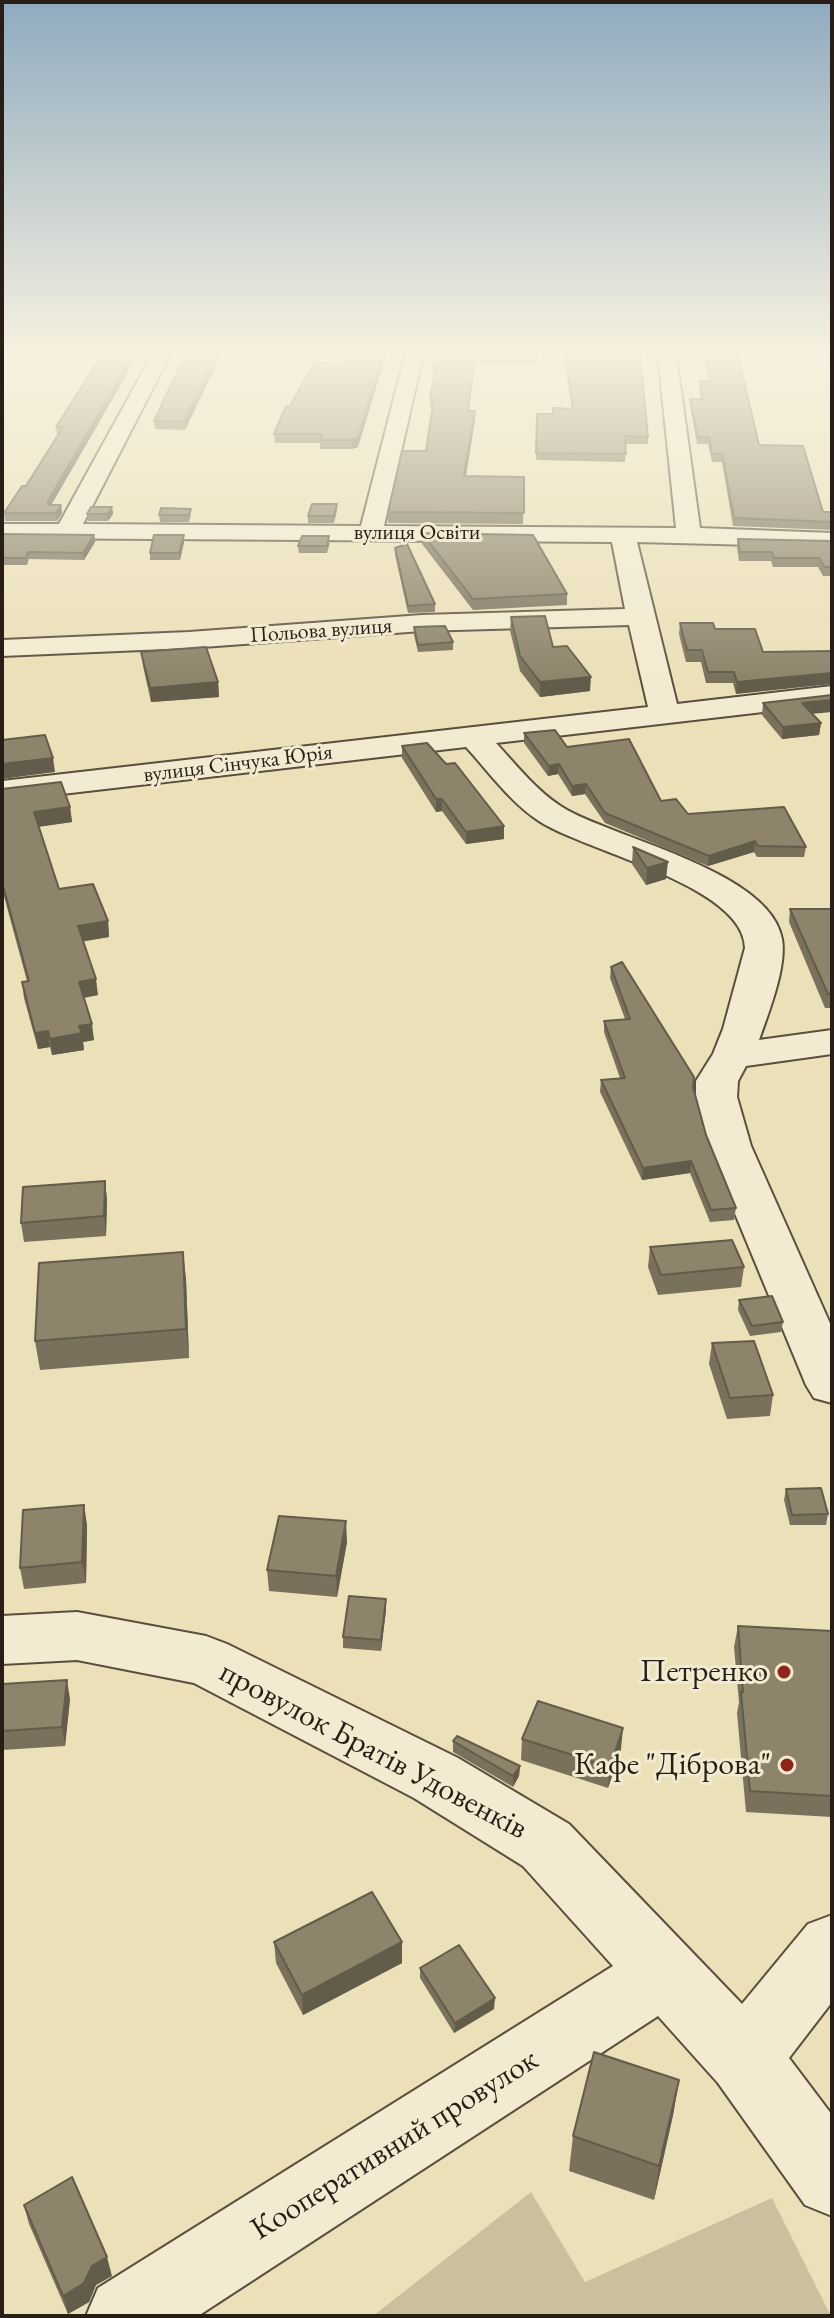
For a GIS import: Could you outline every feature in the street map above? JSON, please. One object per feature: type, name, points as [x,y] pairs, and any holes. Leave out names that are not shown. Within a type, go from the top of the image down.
[{"type":"street","points":[[67,531],[103,463]]},
{"type":"street","points":[[371,532],[388,463]]},
{"type":"street","points":[[680,463],[689,535]]},
{"type":"street","name":"вулиця Освіти","points":[[2,531],[623,534],[832,540]]},
{"type":"street","points":[[623,534],[665,714]]},
{"type":"street","name":"Польова вулиця","points":[[2,648],[189,640],[422,623],[640,617]]},
{"type":"street","name":"вулиця Сінчука Юрія","points":[[2,791],[832,695]]},
{"type":"street","points":[[474,737],[552,816],[705,881],[739,900],[753,915],[763,934],[764,955],[732,1056],[717,1080],[719,1112],[729,1146],[832,1385]]},
{"type":"street","points":[[732,1056],[832,1042]]},
{"type":"street","name":"провулок Братів Удовенків","points":[[2,1640],[77,1636],[206,1661],[436,1778],[546,1845],[744,2058],[832,2178]]},
{"type":"street","points":[[744,2058],[832,1947]]},
{"type":"street","name":"Кооперативний провулок","points":[[126,2316],[664,1973]]},
{"type":"shaded area","points":[[531,2192],[585,2282],[772,2198],[831,2316],[373,2316]]},
{"type":"building","points":[[40,463],[70,463],[48,501],[48,505],[61,505],[56,513],[4,513],[22,486],[26,486]]},
{"type":"building","points":[[399,463],[466,463],[464,476],[524,477],[524,513],[388,512]]},
{"type":"building","points":[[724,463],[808,463],[823,512],[832,512],[832,522],[734,518]]},
{"type":"building","points":[[312,504],[337,504],[334,516],[308,516]]},
{"type":"building","points":[[91,507],[112,507],[107,514],[87,514]]},
{"type":"building","points":[[161,508],[191,509],[189,515],[159,515]]},
{"type":"building","points":[[422,533],[533,535],[567,594],[473,599]]},
{"type":"building","points":[[4,534],[94,535],[83,553],[28,552],[26,558],[2,558]]},
{"type":"building","points":[[154,535],[184,535],[179,553],[150,553]]},
{"type":"building","points":[[302,536],[329,536],[327,546],[298,546]]},
{"type":"building","points":[[738,539],[832,541],[832,567],[824,567],[819,558],[774,558],[772,552],[740,552]]},
{"type":"building","points":[[407,544],[435,604],[408,606],[395,548]]},
{"type":"building","points":[[545,616],[553,647],[567,646],[591,677],[540,682],[520,656],[511,617]]},
{"type":"building","points":[[680,623],[713,623],[715,629],[755,629],[763,652],[832,651],[832,673],[737,682],[734,672],[708,672],[702,650],[687,650]]},
{"type":"building","points":[[445,626],[453,642],[418,645],[414,627]]},
{"type":"building","points":[[206,647],[218,682],[150,688],[141,652]]},
{"type":"building","points":[[832,695],[832,700],[802,703],[821,723],[783,727],[763,703]]},
{"type":"building","points":[[555,730],[567,747],[629,739],[661,801],[676,799],[688,814],[784,807],[806,847],[758,846],[755,841],[709,856],[605,813],[586,784],[572,786],[559,764],[549,766],[524,733]]},
{"type":"building","points":[[45,735],[53,758],[2,764],[2,740]]},
{"type":"building","points":[[427,743],[446,764],[455,763],[504,826],[466,832],[442,799],[436,799],[402,746]]},
{"type":"building","points":[[61,782],[70,807],[34,812],[59,889],[93,884],[108,921],[78,926],[96,979],[79,982],[92,1024],[79,1026],[82,1033],[50,1039],[48,1031],[35,1033],[22,982],[29,981],[2,882],[2,789]]},
{"type":"building","points":[[633,847],[668,862],[647,868]]},
{"type":"building","points":[[790,909],[832,909],[832,994],[828,994]]},
{"type":"building","points":[[622,962],[694,1077],[693,1087],[706,1135],[736,1208],[711,1210],[691,1161],[643,1168],[601,1080],[625,1078],[604,1021],[630,1019],[611,967]]},
{"type":"building","points":[[105,1181],[104,1216],[21,1223],[23,1187]]},
{"type":"building","points":[[732,1240],[744,1267],[661,1275],[650,1247]]},
{"type":"building","points":[[183,1252],[186,1329],[35,1341],[39,1263]]},
{"type":"building","points":[[772,1296],[783,1322],[752,1326],[739,1300]]},
{"type":"building","points":[[754,1341],[773,1395],[730,1398],[712,1343]]},
{"type":"building","points":[[821,1488],[828,1514],[792,1515],[786,1489]]},
{"type":"building","points":[[84,1505],[82,1562],[20,1568],[23,1510]]},
{"type":"building","points":[[279,1516],[346,1521],[336,1576],[267,1570]]},
{"type":"building","points":[[349,1596],[386,1599],[381,1640],[343,1637]]},
{"type":"building","points":[[738,1626],[832,1631],[832,1796],[750,1791]]},
{"type":"building","points":[[67,1680],[62,1727],[2,1731],[2,1684]]},
{"type":"building","points":[[538,1701],[623,1728],[610,1767],[522,1739]]},
{"type":"building","points":[[457,1736],[520,1766],[513,1776],[453,1741]]},
{"type":"building","points":[[372,1892],[402,1942],[302,1995],[274,1942]]},
{"type":"building","points":[[459,1945],[495,1998],[455,2023],[420,1968]]},
{"type":"building","points":[[594,2052],[679,2080],[659,2166],[573,2136]]},
{"type":"building","points":[[72,2177],[107,2257],[92,2266],[84,2283],[63,2296],[24,2205]]},
{"type":"place","name":"Петренко","points":[[784,1672]]},
{"type":"place","name":"Кафе \"Діброва\"","points":[[787,1765]]}]
